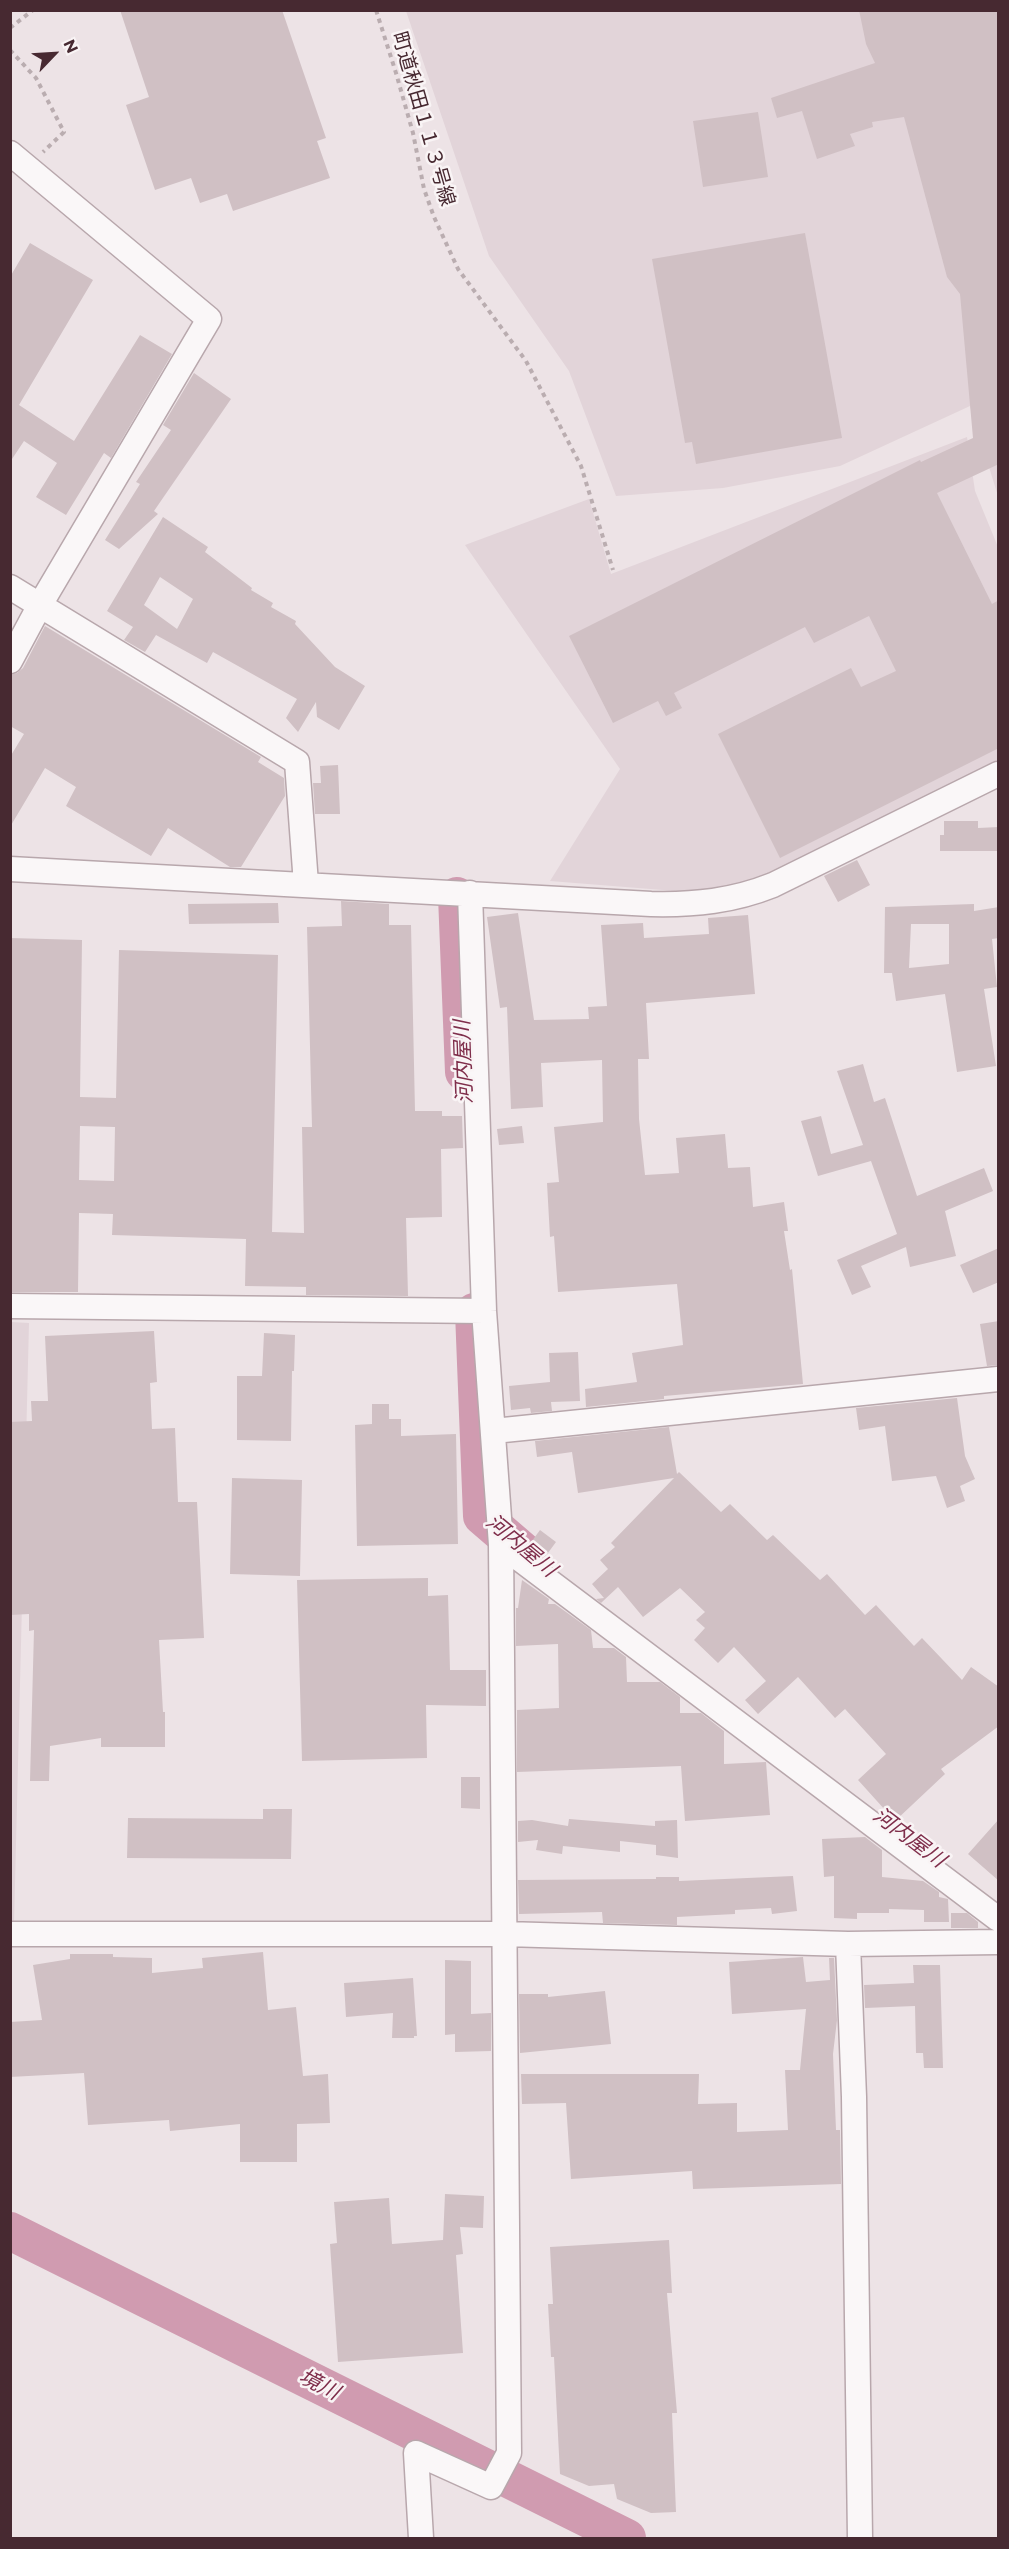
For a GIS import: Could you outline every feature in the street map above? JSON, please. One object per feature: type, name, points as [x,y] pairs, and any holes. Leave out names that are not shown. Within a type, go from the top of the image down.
[{"type":"street","points":[[10,661],[40,605],[208,319],[19,160]]},
{"type":"street","points":[[10,587],[297,762],[306,884]]},
{"type":"street","points":[[10,869],[680,905],[728,900],[773,885],[999,774]]},
{"type":"street","points":[[421,2538],[416,2453],[491,2487],[509,2453],[501,1545],[484,1311],[470,893]]},
{"type":"street","points":[[10,1306],[484,1311]]},
{"type":"street","points":[[494,1431],[999,1379]]},
{"type":"street","points":[[501,1545],[999,1919]]},
{"type":"street","points":[[10,1934],[505,1934],[848,1944],[999,1942]]},
{"type":"street","points":[[848,1944],[854,2097],[860,2538]]},
{"type":"path","points":[[10,28],[33,10]]},
{"type":"path","name":"町道秋田１１３号線","points":[[376,10],[413,133],[424,189],[458,268],[526,361],[581,466],[613,570]]},
{"type":"path","points":[[10,50],[36,78],[64,132],[19,160]]},
{"type":"shaded area","points":[[406,11],[998,11],[998,496],[970,406],[840,466],[723,488],[616,496],[569,371],[489,256]]},
{"type":"shaded area","points":[[967,437],[975,491],[998,547],[998,760],[761,882],[713,894],[550,881],[620,769],[465,545],[589,499],[611,574]]},
{"type":"shaded area","points":[[11,1322],[29,1323],[14,1924],[11,1924]]},
{"type":"building","points":[[120,10],[282,10],[326,138],[317,141],[330,178],[233,211],[227,194],[200,203],[191,178],[155,190],[126,105],[149,97]]},
{"type":"building","points":[[859,10],[999,10],[999,464],[937,493],[992,604],[999,600],[999,748],[780,858],[718,734],[851,668],[861,687],[896,671],[869,616],[814,643],[805,627],[674,693],[682,708],[666,716],[658,701],[613,723],[569,636],[920,460],[921,462],[973,438],[960,294],[947,277],[904,117],[872,122],[873,127],[850,134],[855,146],[817,159],[802,111],[777,118],[771,98],[875,63],[866,44]]},
{"type":"building","points":[[758,112],[768,177],[703,187],[693,121]]},
{"type":"building","points":[[805,233],[842,438],[696,464],[692,442],[685,443],[652,259]]},
{"type":"building","points":[[30,243],[93,280],[19,405],[74,441],[140,335],[172,354],[111,458],[104,453],[66,515],[36,497],[57,463],[24,441],[10,462],[10,277]]},
{"type":"building","points":[[194,373],[231,399],[154,511],[158,514],[119,549],[105,540],[140,484],[136,482],[171,430],[163,425]]},
{"type":"building","points":[[163,517],[208,547],[205,552],[252,588],[251,590],[273,603],[271,607],[296,621],[295,624],[335,667],[365,686],[339,730],[317,717],[316,702],[298,732],[286,718],[297,699],[213,652],[207,663],[156,635],[145,652],[124,640],[133,627],[107,611]],"holes":[[[160,577],[193,599],[177,629],[144,605]]]},
{"type":"building","points":[[45,626],[261,757],[258,762],[284,778],[285,796],[241,867],[230,867],[168,828],[151,856],[66,806],[76,787],[45,768],[10,827],[10,757],[24,734],[10,726],[10,675],[23,668]]},
{"type":"building","points":[[338,765],[340,814],[315,814],[313,783],[321,783],[320,766]]},
{"type":"building","points":[[944,821],[978,821],[978,828],[999,827],[999,851],[940,851],[940,835],[944,835]]},
{"type":"building","points":[[857,860],[870,885],[838,902],[824,876]]},
{"type":"building","points":[[341,901],[389,904],[389,925],[411,925],[415,1111],[442,1111],[442,1116],[462,1116],[463,1148],[441,1149],[442,1217],[406,1218],[408,1296],[306,1295],[306,1287],[245,1286],[246,1239],[112,1235],[113,1214],[79,1213],[78,1292],[10,1292],[10,938],[82,940],[80,1097],[116,1098],[119,950],[278,955],[272,1232],[304,1233],[302,1127],[312,1127],[307,927],[342,926]],"holes":[[[80,1126],[115,1127],[114,1181],[79,1180]]]},
{"type":"building","points":[[278,903],[279,923],[189,924],[188,904]]},
{"type":"building","points":[[974,904],[974,911],[999,907],[999,938],[992,939],[997,987],[984,989],[996,1066],[957,1072],[945,994],[896,1001],[892,973],[884,973],[885,907]],"holes":[[[911,924],[949,924],[949,964],[909,968]]]},
{"type":"building","points":[[518,913],[534,1020],[589,1019],[588,1007],[607,1006],[601,925],[643,923],[644,938],[709,934],[708,918],[748,915],[755,994],[646,1003],[649,1059],[638,1059],[639,1119],[645,1175],[679,1173],[676,1138],[725,1134],[728,1168],[750,1167],[753,1207],[784,1202],[788,1231],[784,1231],[790,1270],[792,1269],[803,1384],[664,1396],[664,1399],[586,1407],[585,1389],[637,1382],[632,1353],[683,1345],[677,1284],[558,1292],[554,1236],[550,1237],[547,1183],[559,1182],[554,1127],[603,1122],[602,1060],[541,1063],[543,1107],[511,1109],[507,1007],[500,1008],[487,917]]},
{"type":"building","points":[[863,1064],[874,1102],[885,1098],[917,1196],[984,1168],[993,1191],[945,1211],[956,1256],[910,1267],[906,1247],[861,1266],[871,1287],[852,1295],[837,1260],[897,1234],[871,1161],[818,1176],[801,1121],[821,1116],[831,1154],[863,1145],[837,1071]]},
{"type":"building","points":[[522,1126],[524,1143],[499,1145],[497,1129]]},
{"type":"building","points":[[999,1248],[999,1282],[973,1293],[960,1265]]},
{"type":"building","points":[[999,1321],[999,1365],[987,1366],[980,1324]]},
{"type":"building","points":[[154,1331],[157,1382],[150,1383],[152,1429],[175,1428],[178,1502],[197,1502],[204,1638],[159,1640],[163,1712],[165,1712],[165,1747],[101,1747],[101,1738],[50,1746],[49,1781],[30,1781],[34,1630],[29,1631],[29,1614],[10,1615],[10,1422],[32,1421],[31,1401],[48,1401],[45,1336]]},
{"type":"building","points":[[264,1333],[295,1335],[291,1441],[237,1440],[237,1376],[262,1376]]},
{"type":"building","points":[[578,1352],[580,1401],[551,1402],[552,1411],[531,1413],[530,1408],[511,1410],[509,1386],[550,1382],[549,1353]]},
{"type":"building","points":[[957,1398],[965,1456],[975,1479],[960,1486],[965,1501],[947,1508],[936,1476],[892,1481],[885,1426],[859,1430],[856,1408]]},
{"type":"building","points":[[372,1404],[389,1404],[389,1419],[401,1419],[401,1436],[456,1434],[458,1544],[357,1546],[355,1425],[372,1424]]},
{"type":"building","points":[[669,1427],[677,1474],[679,1472],[721,1512],[730,1504],[767,1540],[773,1535],[820,1580],[827,1574],[865,1615],[876,1605],[914,1646],[922,1638],[962,1680],[971,1667],[999,1687],[999,1726],[941,1769],[945,1774],[895,1821],[858,1780],[886,1754],[845,1709],[835,1718],[798,1677],[758,1714],[745,1700],[766,1681],[734,1647],[718,1663],[694,1640],[705,1628],[696,1620],[705,1612],[680,1588],[643,1617],[618,1587],[601,1603],[596,1599],[604,1598],[592,1584],[608,1569],[600,1560],[615,1547],[611,1543],[674,1478],[578,1493],[572,1452],[537,1457],[535,1441]]},
{"type":"building","points":[[232,1478],[302,1480],[300,1576],[230,1574]]},
{"type":"building","points":[[540,1530],[556,1542],[545,1557],[529,1545]]},
{"type":"building","points":[[428,1578],[428,1596],[448,1595],[450,1670],[486,1670],[486,1706],[426,1705],[427,1758],[302,1761],[297,1580]]},
{"type":"building","points":[[522,1580],[549,1599],[548,1604],[555,1604],[591,1630],[593,1648],[614,1648],[626,1657],[627,1682],[660,1682],[680,1697],[680,1713],[701,1713],[724,1731],[724,1764],[766,1762],[770,1815],[685,1821],[681,1766],[517,1772],[517,1710],[559,1708],[558,1644],[516,1646],[516,1608],[518,1608]]},
{"type":"building","points":[[461,1777],[480,1777],[480,1809],[461,1808]]},
{"type":"building","points":[[263,1809],[292,1809],[291,1859],[127,1858],[128,1818],[263,1819]]},
{"type":"building","points":[[569,1819],[655,1826],[655,1821],[677,1820],[678,1858],[656,1855],[656,1845],[620,1841],[620,1852],[563,1846],[562,1854],[536,1850],[538,1840],[518,1842],[518,1821],[532,1820],[568,1826]]},
{"type":"building","points":[[999,1819],[999,1881],[968,1854]]},
{"type":"building","points":[[865,1837],[882,1850],[882,1877],[923,1881],[939,1892],[939,1897],[948,1899],[949,1922],[924,1922],[924,1910],[889,1909],[889,1913],[857,1913],[857,1919],[834,1918],[834,1876],[824,1877],[822,1839]]},
{"type":"building","points":[[793,1876],[797,1911],[772,1914],[771,1908],[735,1910],[735,1914],[677,1917],[677,1925],[603,1923],[602,1912],[519,1914],[518,1880],[679,1877],[679,1881]]},
{"type":"building","points":[[951,1913],[967,1913],[978,1922],[978,1928],[951,1928]]},
{"type":"building","points":[[263,1952],[268,2010],[296,2007],[303,2076],[328,2074],[330,2123],[297,2124],[297,2162],[240,2162],[240,2124],[170,2131],[169,2120],[88,2125],[84,2073],[10,2077],[10,2022],[42,2020],[33,1965],[70,1959],[70,1954],[113,1954],[113,1957],[152,1958],[152,1973],[203,1968],[202,1958]]},
{"type":"building","points":[[803,1957],[806,1982],[830,1980],[829,1958],[834,1958],[837,2020],[833,2054],[836,2130],[840,2130],[841,2184],[693,2189],[692,2171],[571,2179],[566,2103],[522,2104],[521,2074],[699,2074],[698,2104],[737,2103],[737,2132],[788,2130],[785,2070],[800,2070],[806,2009],[732,2014],[729,1962]]},
{"type":"building","points":[[445,1960],[471,1961],[471,2014],[491,2013],[491,2051],[455,2052],[455,2034],[445,2035]]},
{"type":"building","points":[[913,1965],[940,1965],[943,2068],[924,2068],[923,2053],[916,2053],[915,2006],[865,2008],[864,1985],[914,1983]]},
{"type":"building","points":[[413,1978],[417,2036],[414,2038],[392,2038],[393,2013],[346,2017],[344,1983]]},
{"type":"building","points":[[605,1991],[611,2044],[520,2053],[519,1994],[548,1994],[548,1997]]},
{"type":"building","points":[[445,2194],[484,2196],[483,2228],[460,2227],[463,2254],[456,2255],[463,2353],[338,2362],[330,2244],[337,2243],[334,2202],[389,2198],[392,2244],[443,2240]]},
{"type":"building","points":[[669,2240],[672,2293],[667,2293],[677,2413],[672,2413],[676,2512],[651,2513],[617,2499],[614,2484],[589,2486],[560,2474],[554,2357],[551,2357],[548,2304],[553,2304],[550,2247]]},
{"type":"waterway","name":"河内屋川","points":[[457,896],[464,1072]]},
{"type":"waterway","name":"河内屋川","points":[[474,1312],[482,1516],[525,1553]]},
{"type":"waterway","name":"境川","points":[[10,2231],[627,2538]]}]
